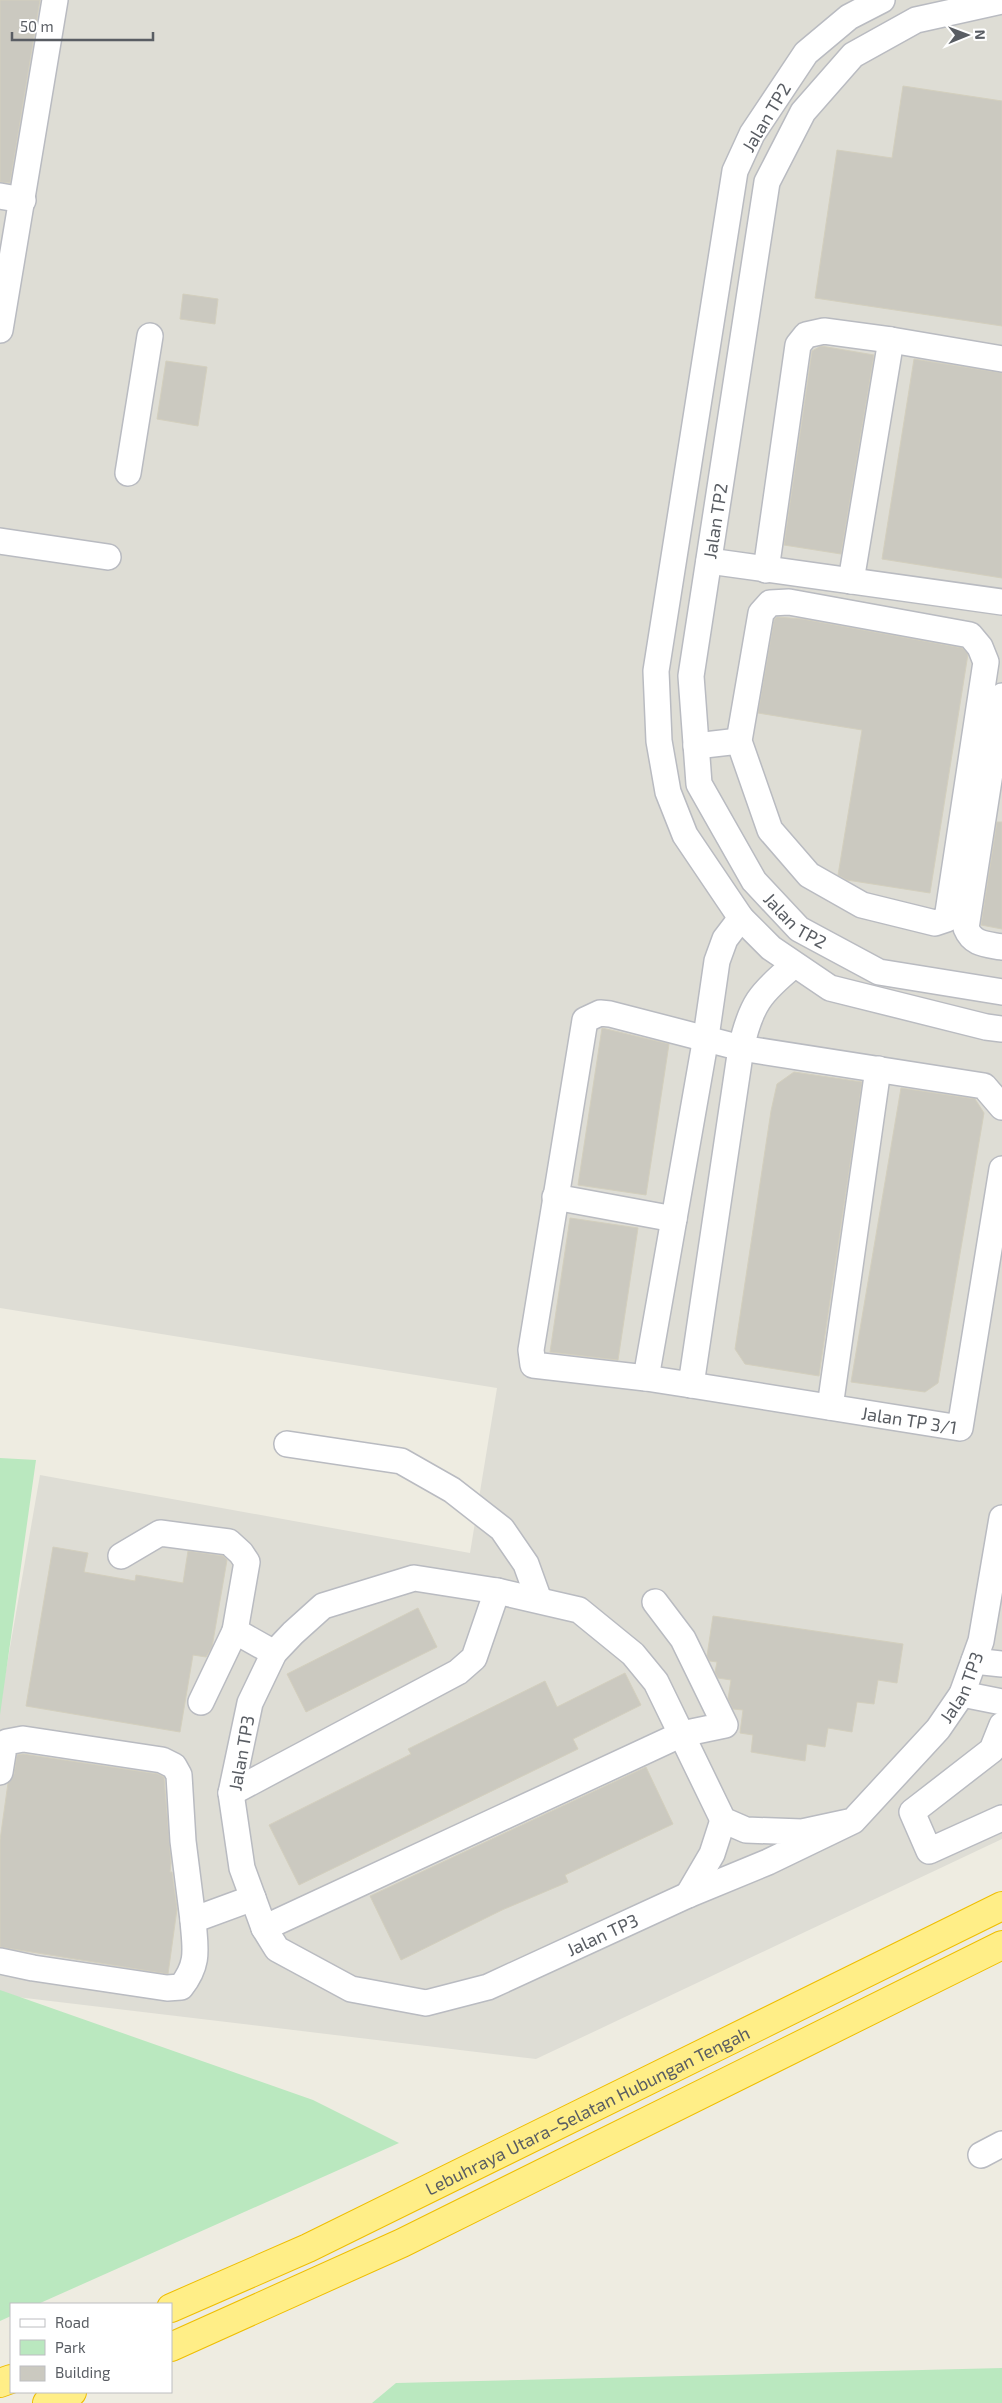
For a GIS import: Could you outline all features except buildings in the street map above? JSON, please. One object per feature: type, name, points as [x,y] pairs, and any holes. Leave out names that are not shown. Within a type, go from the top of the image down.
[{"type":"highway","name":"Lebuhraya Utara–Selatan Hubungan Tengah","points":[[172,2308],[308,2248],[1002,1906]]},
{"type":"highway","name":"Lebuhraya Utara–Selatan Hubungan Tengah","points":[[172,2347],[402,2243],[1002,1945]]},
{"type":"highway","points":[[46,2403],[70,2393]]},
{"type":"street","points":[[0,330],[11,198],[55,0]]},
{"type":"street","name":"Jalan TP2","points":[[882,0],[849,17],[806,53],[752,134],[735,171],[656,671],[659,741],[668,792],[685,835],[741,918],[771,948],[830,988],[997,1031]]},
{"type":"street","name":"Jalan TP2","points":[[1002,2],[916,20],[853,55],[802,112],[767,182],[691,676],[699,784],[754,881],[799,929],[880,972],[1002,992]]},
{"type":"street","points":[[766,570],[798,345],[806,334],[824,331],[892,340],[1002,359]]},
{"type":"street","points":[[128,473],[150,336]]},
{"type":"street","points":[[851,581],[892,340]]},
{"type":"street","points":[[0,541],[108,557]]},
{"type":"street","points":[[709,562],[1002,602]]},
{"type":"street","points":[[789,602],[970,635],[980,647],[986,662],[947,919],[935,923],[862,905],[809,875],[770,830],[739,741],[761,613],[770,603],[789,602]]},
{"type":"street","points":[[1002,696],[966,928],[970,938],[979,943],[1002,947]]},
{"type":"street","points":[[696,746],[739,741]]},
{"type":"street","points":[[646,1378],[706,1037],[717,961],[725,939],[741,918]]},
{"type":"street","points":[[691,1385],[741,1048],[748,1018],[757,999],[770,985],[794,965]]},
{"type":"street","points":[[674,1219],[555,1197],[585,1020],[600,1013],[706,1037],[741,1048],[984,1086],[1002,1106]]},
{"type":"street","points":[[830,1407],[878,1070]]},
{"type":"street","name":"Jalan TP 3/1","points":[[555,1197],[531,1350],[533,1365],[646,1378],[960,1428],[1002,1170]]},
{"type":"street","points":[[287,1444],[401,1461],[452,1490],[502,1529],[526,1564],[539,1600]]},
{"type":"street","name":"Jalan TP3","points":[[723,1820],[656,1682],[633,1654],[579,1610],[496,1591],[414,1578],[323,1606],[293,1632],[274,1653],[250,1703],[232,1793],[242,1868],[264,1928],[277,1950],[351,1990],[426,2002],[488,1987],[688,1895],[768,1862],[853,1820],[938,1729],[962,1694],[981,1641],[1002,1518]]},
{"type":"street","points":[[121,1556],[160,1533],[229,1542],[241,1553],[247,1562],[235,1631],[201,1702]]},
{"type":"street","points":[[232,1793],[458,1672],[474,1658],[496,1591]]},
{"type":"street","points":[[264,1928],[682,1734],[725,1725],[683,1640],[656,1602]]},
{"type":"street","points":[[235,1631],[274,1653]]},
{"type":"street","points":[[974,1661],[1002,1664]]},
{"type":"street","points":[[962,1694],[1002,1702]]},
{"type":"street","points":[[1002,1725],[992,1750],[912,1812],[929,1851],[1002,1818]]},
{"type":"street","points":[[0,1772],[4,1747],[12,1739],[23,1739],[162,1760],[174,1766],[179,1775],[183,1841],[196,1954],[191,1974],[181,1987],[158,1987],[33,1968],[0,1961]]},
{"type":"street","points":[[688,1895],[712,1854],[723,1820],[746,1830],[802,1832],[853,1820]]},
{"type":"street","points":[[193,1920],[253,1898]]},
{"type":"shaded area","points":[[0,0],[1002,0],[1002,1839],[536,2059],[0,1995],[0,1705],[40,1475],[470,1553],[497,1388],[0,1308]]},
{"type":"green space","points":[[0,1458],[36,1460],[0,1715]]},
{"type":"green space","points":[[0,1990],[313,2100],[399,2143],[40,2303],[10,2303],[10,2316],[0,2321]]},
{"type":"green space","points":[[1002,2368],[1002,2403],[372,2403],[396,2383]]}]
